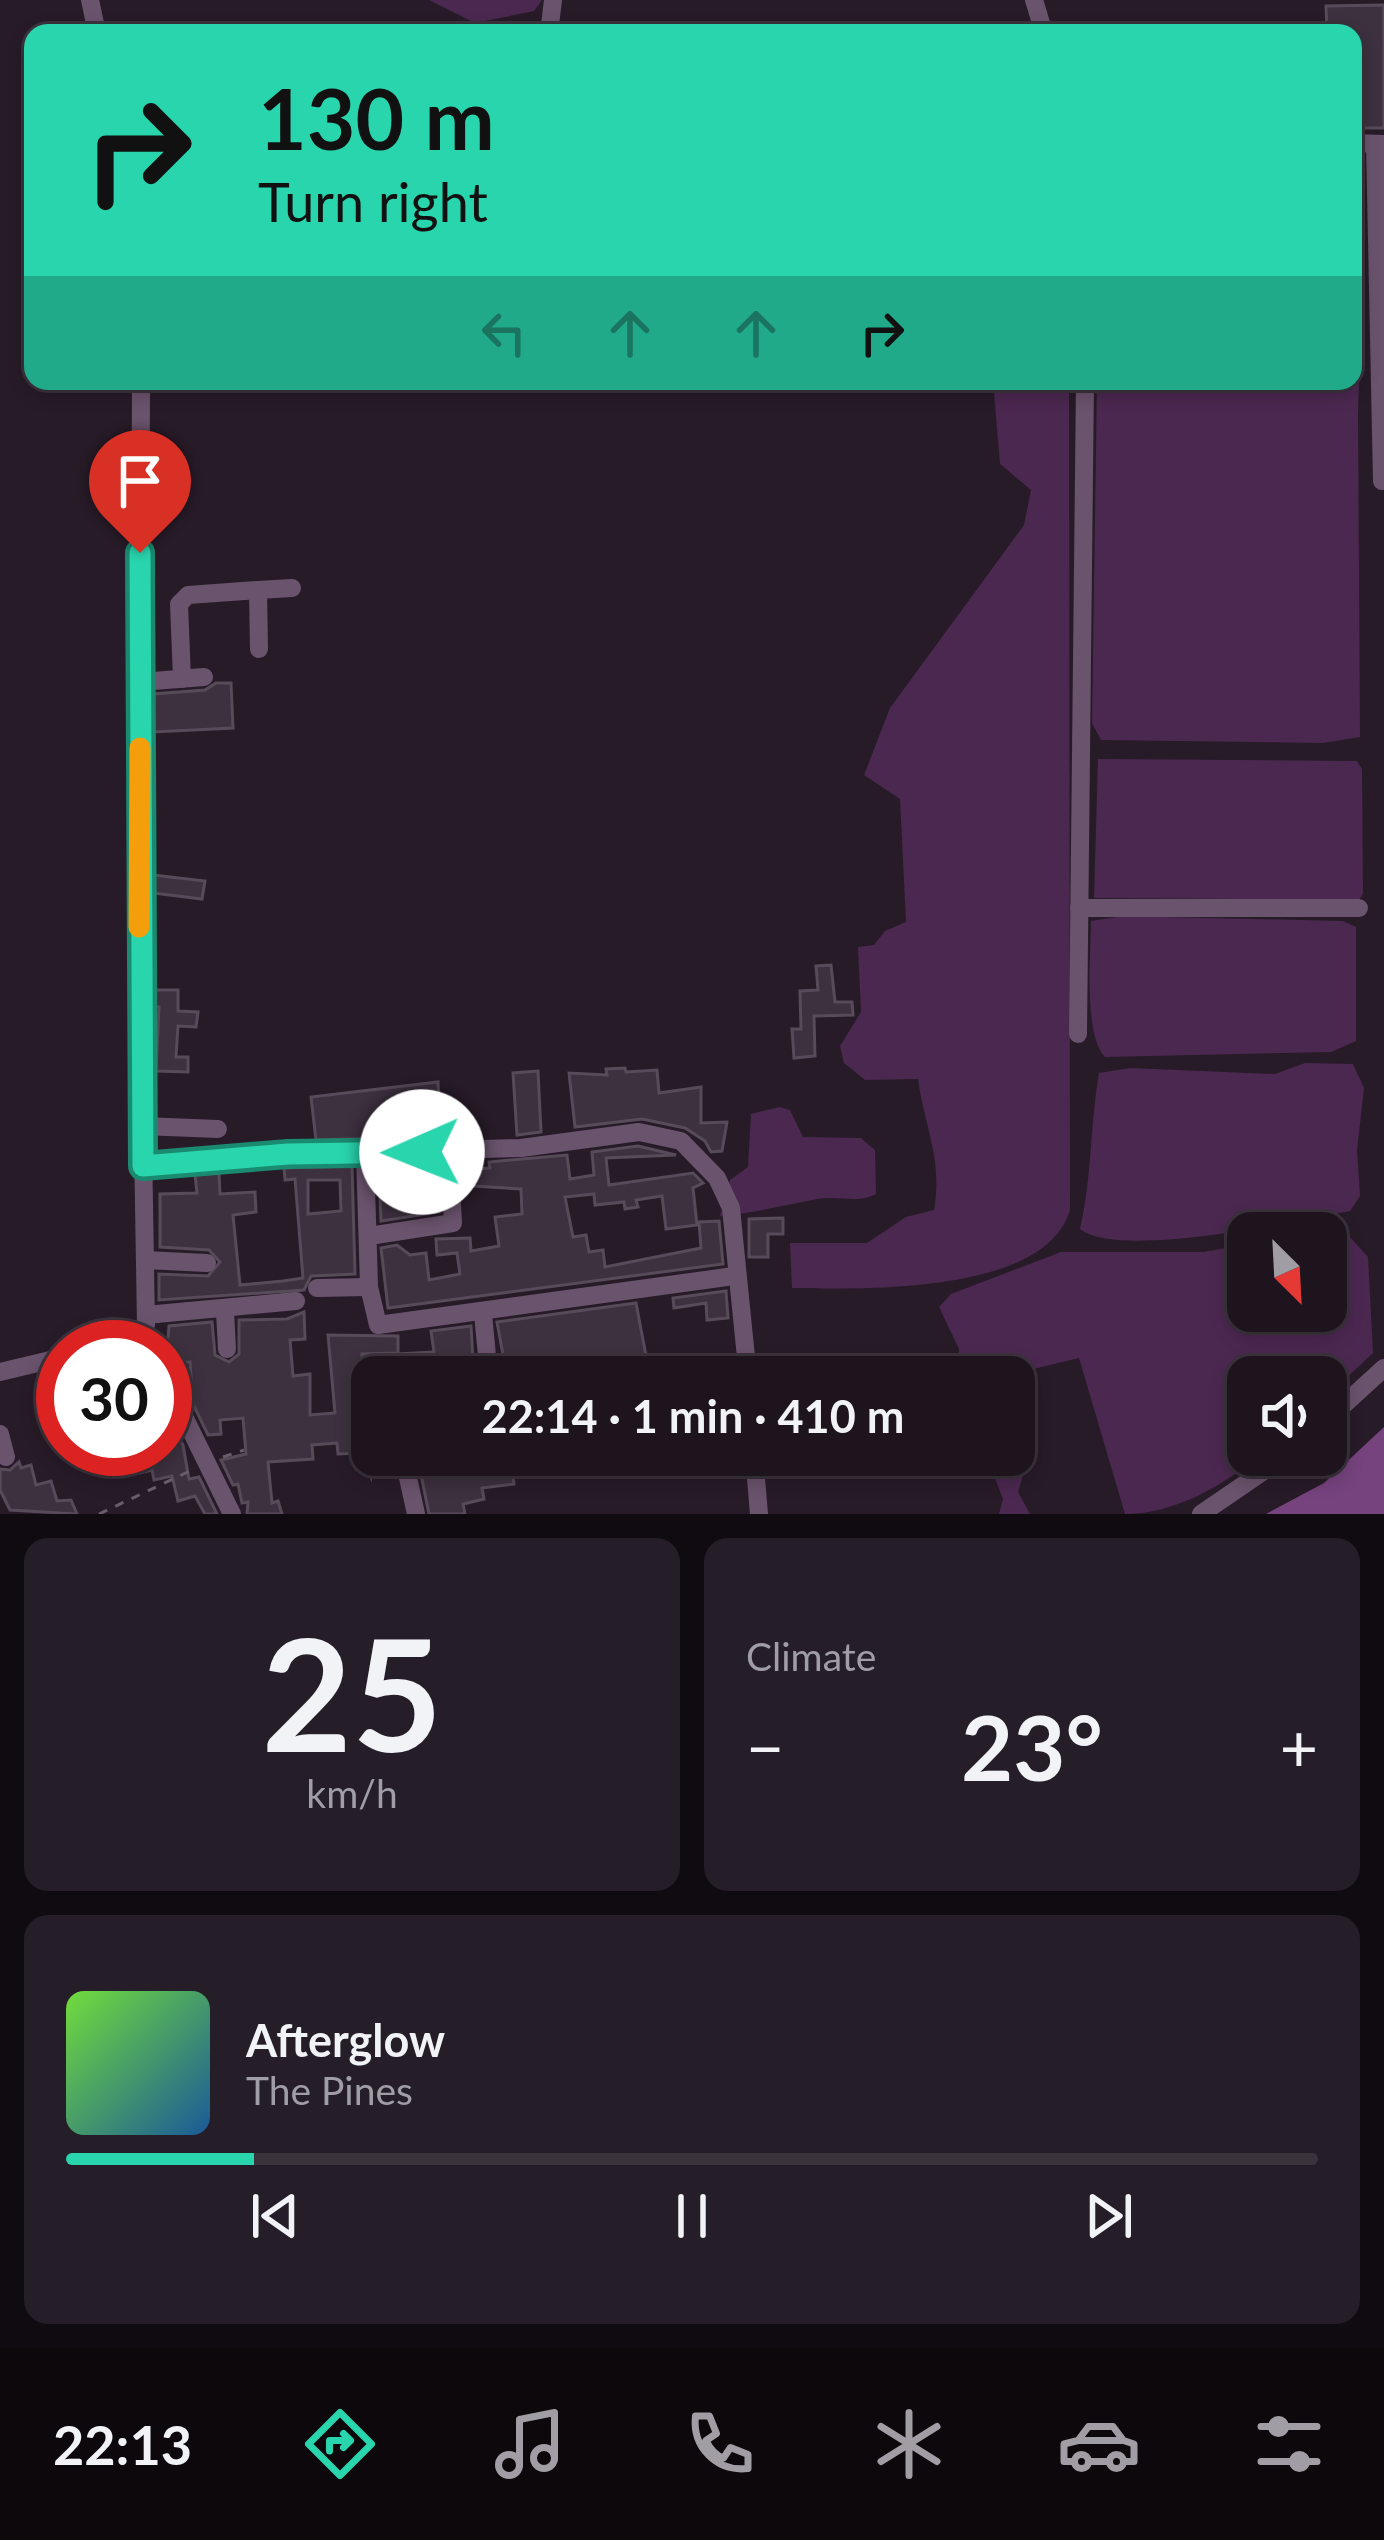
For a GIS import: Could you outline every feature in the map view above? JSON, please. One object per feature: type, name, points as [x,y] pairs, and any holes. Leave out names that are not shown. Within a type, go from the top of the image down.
[{"type":"street","points":[[1379,144],[1382,482]]},
{"type":"street","points":[[141,390],[146,1320],[296,1301]]},
{"type":"street","points":[[1078,1034],[1085,390]]},
{"type":"street","points":[[182,679],[179,604],[184,598],[292,589]]},
{"type":"street","points":[[258,590],[259,649]]},
{"type":"street","points":[[140,682],[204,676]]},
{"type":"street","points":[[1079,908],[1359,908]]},
{"type":"street","points":[[421,1107],[422,1152]]},
{"type":"street","points":[[142,1126],[218,1129]]},
{"type":"street","points":[[143,1166],[449,1151],[639,1132],[681,1142],[710,1168],[726,1195],[746,1356]]},
{"type":"street","points":[[369,1236],[453,1223],[449,1151]]},
{"type":"street","points":[[365,1153],[369,1287],[378,1325],[734,1276]]},
{"type":"street","points":[[145,1260],[207,1263]]},
{"type":"street","points":[[317,1288],[369,1287]]},
{"type":"street","points":[[225,1311],[227,1349]]},
{"type":"street","points":[[483,1314],[487,1356]]},
{"type":"street","points":[[0,1372],[36,1363]]},
{"type":"street","points":[[1347,1402],[1384,1368]]},
{"type":"street","points":[[0,1434],[6,1457]]},
{"type":"street","points":[[192,1438],[232,1514]]},
{"type":"street","points":[[408,1476],[416,1514]]},
{"type":"street","points":[[756,1476],[759,1514]]},
{"type":"street","points":[[1201,1514],[1256,1476]]},
{"type":"path","points":[[99,1514],[244,1450]]},
{"type":"shaded area","points":[[429,0],[542,0],[534,11],[475,23]]},
{"type":"shaded area","points":[[994,390],[1069,390],[1070,1210],[1054,1238],[1026,1258],[990,1272],[904,1286],[792,1288],[790,1243],[867,1243],[906,1217],[934,1210],[935,1160],[918,1079],[865,1080],[844,1063],[840,1046],[861,1012],[858,947],[874,945],[885,931],[906,922],[900,799],[864,775],[890,708],[1024,525],[1031,490],[1000,464]]},
{"type":"shaded area","points":[[1097,390],[1359,390],[1360,737],[1323,743],[1101,740],[1092,723]]},
{"type":"shaded area","points":[[1098,759],[1357,761],[1362,769],[1363,894],[1359,900],[1094,898]]},
{"type":"shaded area","points":[[1123,916],[1343,921],[1356,927],[1356,1041],[1331,1052],[1105,1057],[1091,1012],[1091,921]]},
{"type":"shaded area","points":[[1305,1063],[1353,1064],[1364,1088],[1357,1150],[1360,1196],[1350,1211],[1227,1212],[1227,1233],[1169,1240],[1101,1238],[1080,1229],[1099,1073],[1130,1068],[1275,1074]]},
{"type":"shaded area","points":[[780,1107],[790,1110],[803,1137],[861,1138],[875,1150],[876,1194],[720,1216],[730,1180],[748,1167],[751,1114]]},
{"type":"shaded area","points":[[1350,1237],[1368,1257],[1373,1353],[1347,1377],[1347,1356],[1227,1356],[1227,1476],[1231,1476],[1179,1504],[1125,1514],[1079,1358],[1035,1369],[1035,1356],[959,1356],[939,1307],[951,1294],[1061,1252],[1204,1252],[1227,1248],[1227,1332],[1347,1332]]},
{"type":"shaded area","points":[[1384,1427],[1384,1514],[1266,1514],[1332,1476],[1347,1476],[1347,1462]]},
{"type":"shaded area","points":[[994,1476],[1023,1476],[1018,1492],[1030,1514],[999,1514],[1003,1499]]},
{"type":"building","points":[[1384,5],[1384,128],[1362,128],[1362,24],[1327,24],[1326,6]]},
{"type":"building","points":[[216,683],[231,683],[233,728],[153,732],[153,694],[205,690]]},
{"type":"building","points":[[153,875],[205,881],[202,899],[153,893]]},
{"type":"building","points":[[831,965],[835,1002],[852,1002],[853,1015],[814,1016],[815,1056],[794,1058],[792,1029],[801,1029],[800,991],[818,990],[816,966]]},
{"type":"building","points":[[154,990],[178,990],[178,1011],[198,1012],[196,1027],[178,1026],[176,1057],[188,1057],[188,1072],[156,1071],[159,1007],[154,1007]]},
{"type":"building","points":[[625,1068],[626,1072],[657,1070],[659,1093],[701,1087],[701,1123],[727,1122],[722,1151],[711,1152],[705,1141],[685,1128],[642,1119],[575,1127],[569,1073],[607,1075],[606,1069]]},
{"type":"building","points":[[538,1071],[541,1132],[517,1135],[513,1073]]},
{"type":"building","points":[[438,1082],[439,1102],[422,1094],[394,1102],[395,1132],[381,1133],[381,1138],[316,1140],[311,1097]]},
{"type":"building","points":[[638,1146],[676,1155],[606,1158],[609,1185],[693,1173],[703,1183],[693,1188],[697,1225],[666,1229],[662,1196],[636,1200],[638,1207],[625,1209],[624,1202],[595,1205],[594,1194],[565,1197],[573,1237],[586,1235],[589,1252],[603,1250],[605,1267],[701,1248],[699,1222],[719,1221],[723,1264],[388,1308],[381,1248],[397,1245],[410,1255],[426,1253],[429,1280],[460,1274],[457,1253],[437,1255],[436,1239],[470,1238],[471,1251],[499,1246],[495,1217],[522,1214],[521,1189],[474,1186],[473,1169],[490,1168],[489,1162],[567,1155],[570,1179],[594,1175],[592,1152]]},
{"type":"building","points":[[352,1166],[355,1274],[311,1276],[304,1290],[159,1300],[159,1274],[208,1276],[220,1262],[209,1250],[160,1247],[160,1194],[197,1193],[195,1175],[219,1173],[220,1194],[255,1192],[256,1212],[233,1215],[240,1285],[303,1278],[295,1179],[285,1180],[284,1168]],"holes":[[[308,1180],[340,1180],[341,1211],[308,1214]]]},
{"type":"building","points":[[396,1173],[398,1208],[438,1202],[439,1212],[381,1221],[379,1175]]},
{"type":"building","points":[[783,1218],[783,1234],[768,1234],[768,1257],[749,1257],[749,1219]]},
{"type":"building","points":[[726,1291],[728,1318],[707,1320],[706,1303],[674,1308],[673,1298]]},
{"type":"building","points":[[636,1303],[646,1356],[503,1356],[497,1322]]},
{"type":"building","points":[[304,1312],[305,1339],[290,1340],[293,1376],[310,1374],[310,1415],[335,1413],[328,1335],[398,1336],[398,1353],[351,1356],[351,1453],[338,1454],[337,1443],[312,1445],[313,1459],[268,1462],[272,1503],[278,1501],[282,1514],[247,1514],[248,1502],[242,1503],[238,1484],[233,1485],[221,1460],[246,1454],[243,1418],[220,1420],[221,1434],[208,1435],[193,1404],[192,1324],[212,1322],[215,1355],[229,1362],[239,1354],[239,1320],[287,1319]]},
{"type":"building","points":[[471,1326],[473,1356],[398,1356],[434,1352],[431,1331]]},
{"type":"building","points":[[19,1462],[21,1468],[31,1465],[36,1485],[51,1481],[57,1501],[71,1500],[77,1514],[10,1510],[0,1490],[0,1469],[10,1470]]},
{"type":"building","points":[[172,1476],[199,1477],[217,1514],[205,1514],[195,1496],[178,1501]]},
{"type":"building","points":[[421,1476],[513,1476],[514,1484],[482,1488],[484,1499],[463,1504],[465,1514],[429,1514]]},
{"type":"slow traffic","points":[[139,927],[140,748]]},
{"type":"route","points":[[140,553],[143,1166],[288,1154],[422,1152]]}]
